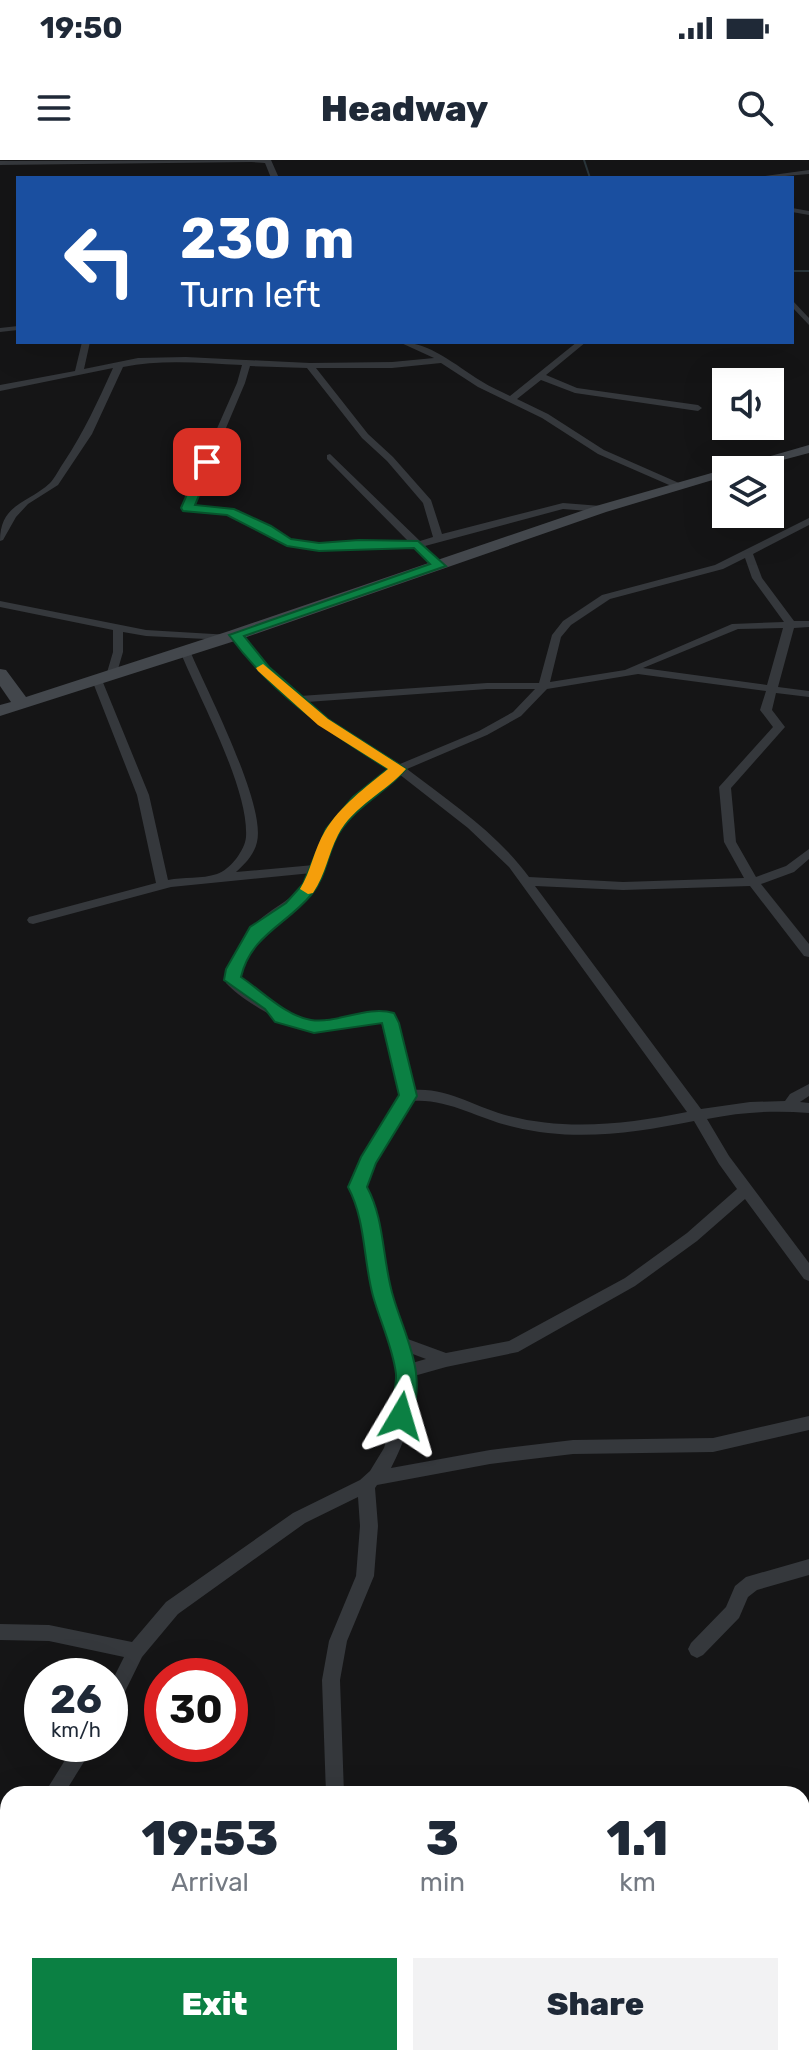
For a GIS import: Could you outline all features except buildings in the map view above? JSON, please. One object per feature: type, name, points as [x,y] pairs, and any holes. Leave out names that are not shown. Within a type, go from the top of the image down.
[{"type":"street","points":[[0,163],[251,160],[268,161],[274,176]]},
{"type":"street","points":[[780,176],[809,172]]},
{"type":"street","points":[[794,304],[809,323]]},
{"type":"street","points":[[79,374],[86,344]]},
{"type":"street","points":[[407,344],[545,416],[601,452],[676,485]]},
{"type":"street","points":[[512,399],[580,344]]},
{"type":"street","points":[[0,388],[119,365],[173,360],[310,366],[392,365],[442,360]]},
{"type":"street","points":[[247,363],[187,508],[229,512],[266,529],[287,543],[319,547],[418,545],[563,506],[601,509]]},
{"type":"street","points":[[0,538],[12,516],[25,502],[53,485],[87,434],[119,365]]},
{"type":"street","points":[[310,366],[365,436],[428,502],[438,538]]},
{"type":"street","points":[[540,376],[575,390],[698,408]]},
{"type":"street","points":[[782,456],[809,449]]},
{"type":"street","points":[[330,457],[439,566]]},
{"type":"street","points":[[0,711],[712,474]]},
{"type":"street","points":[[335,1786],[332,1666],[338,1641],[365,1576],[372,1481],[396,1439],[406,1393],[406,1372],[382,1292],[367,1205],[357,1187],[368,1162],[408,1096],[387,1018],[379,1016],[314,1027],[281,1017],[271,1005],[233,983],[234,969],[256,931],[292,906],[309,887],[320,868],[331,833],[359,801],[398,769],[517,714],[544,686],[556,637],[567,623],[606,597],[691,577],[749,555],[766,542],[799,529],[809,521]]},
{"type":"street","points":[[749,555],[757,578],[790,623]]},
{"type":"street","points":[[0,604],[146,633],[231,636],[264,670],[346,738],[398,769],[472,825],[513,864],[698,1116],[724,1160],[809,1275]]},
{"type":"street","points":[[790,623],[766,710],[779,727],[725,787],[730,842],[753,882],[809,953]]},
{"type":"street","points":[[298,699],[487,686],[544,686],[626,672],[727,628],[809,624]]},
{"type":"street","points":[[118,628],[118,652],[104,678],[143,795],[163,885]]},
{"type":"street","points":[[185,651],[246,795],[252,821],[252,841],[248,851],[223,877]]},
{"type":"street","points":[[626,672],[809,694]]},
{"type":"street","points":[[0,674],[22,704]]},
{"type":"street","points":[[525,881],[623,886],[753,882],[790,869],[809,853]]},
{"type":"street","points":[[33,920],[163,885],[320,868]]},
{"type":"street","points":[[790,1105],[809,1089]]},
{"type":"street","points":[[408,1096],[433,1096],[504,1120],[577,1130],[641,1125],[736,1106],[790,1105],[809,1108]]},
{"type":"street","points":[[406,1372],[446,1360],[512,1347],[630,1282],[692,1237],[746,1190]]},
{"type":"street","points":[[396,1341],[446,1360]]},
{"type":"street","points":[[128,1667],[136,1651],[172,1608],[261,1544],[326,1503],[372,1481],[490,1457],[573,1447],[713,1445],[809,1423]]},
{"type":"street","points":[[697,1649],[733,1612],[741,1592],[752,1583],[809,1567]]},
{"type":"street","points":[[0,1632],[49,1633],[136,1651]]},
{"type":"street","points":[[58,1786],[74,1762]]},
{"type":"waterway","points":[[584,160],[589,176]]},
{"type":"waterway","points":[[794,271],[809,271]]},
{"type":"slow traffic","points":[[263,668],[323,722],[398,769],[359,801],[331,833],[320,868],[308,889]]},
{"type":"route","points":[[207,462],[187,508],[191,510],[229,512],[266,529],[287,543],[319,547],[418,545],[439,566],[235,635],[264,670],[323,722],[398,769],[359,801],[331,833],[320,868],[309,887],[292,906],[256,931],[234,969],[232,980],[271,1005],[281,1017],[314,1027],[379,1016],[384,1016],[390,1023],[408,1096],[368,1162],[357,1187],[367,1205],[382,1292],[406,1372],[401,1416]]}]
